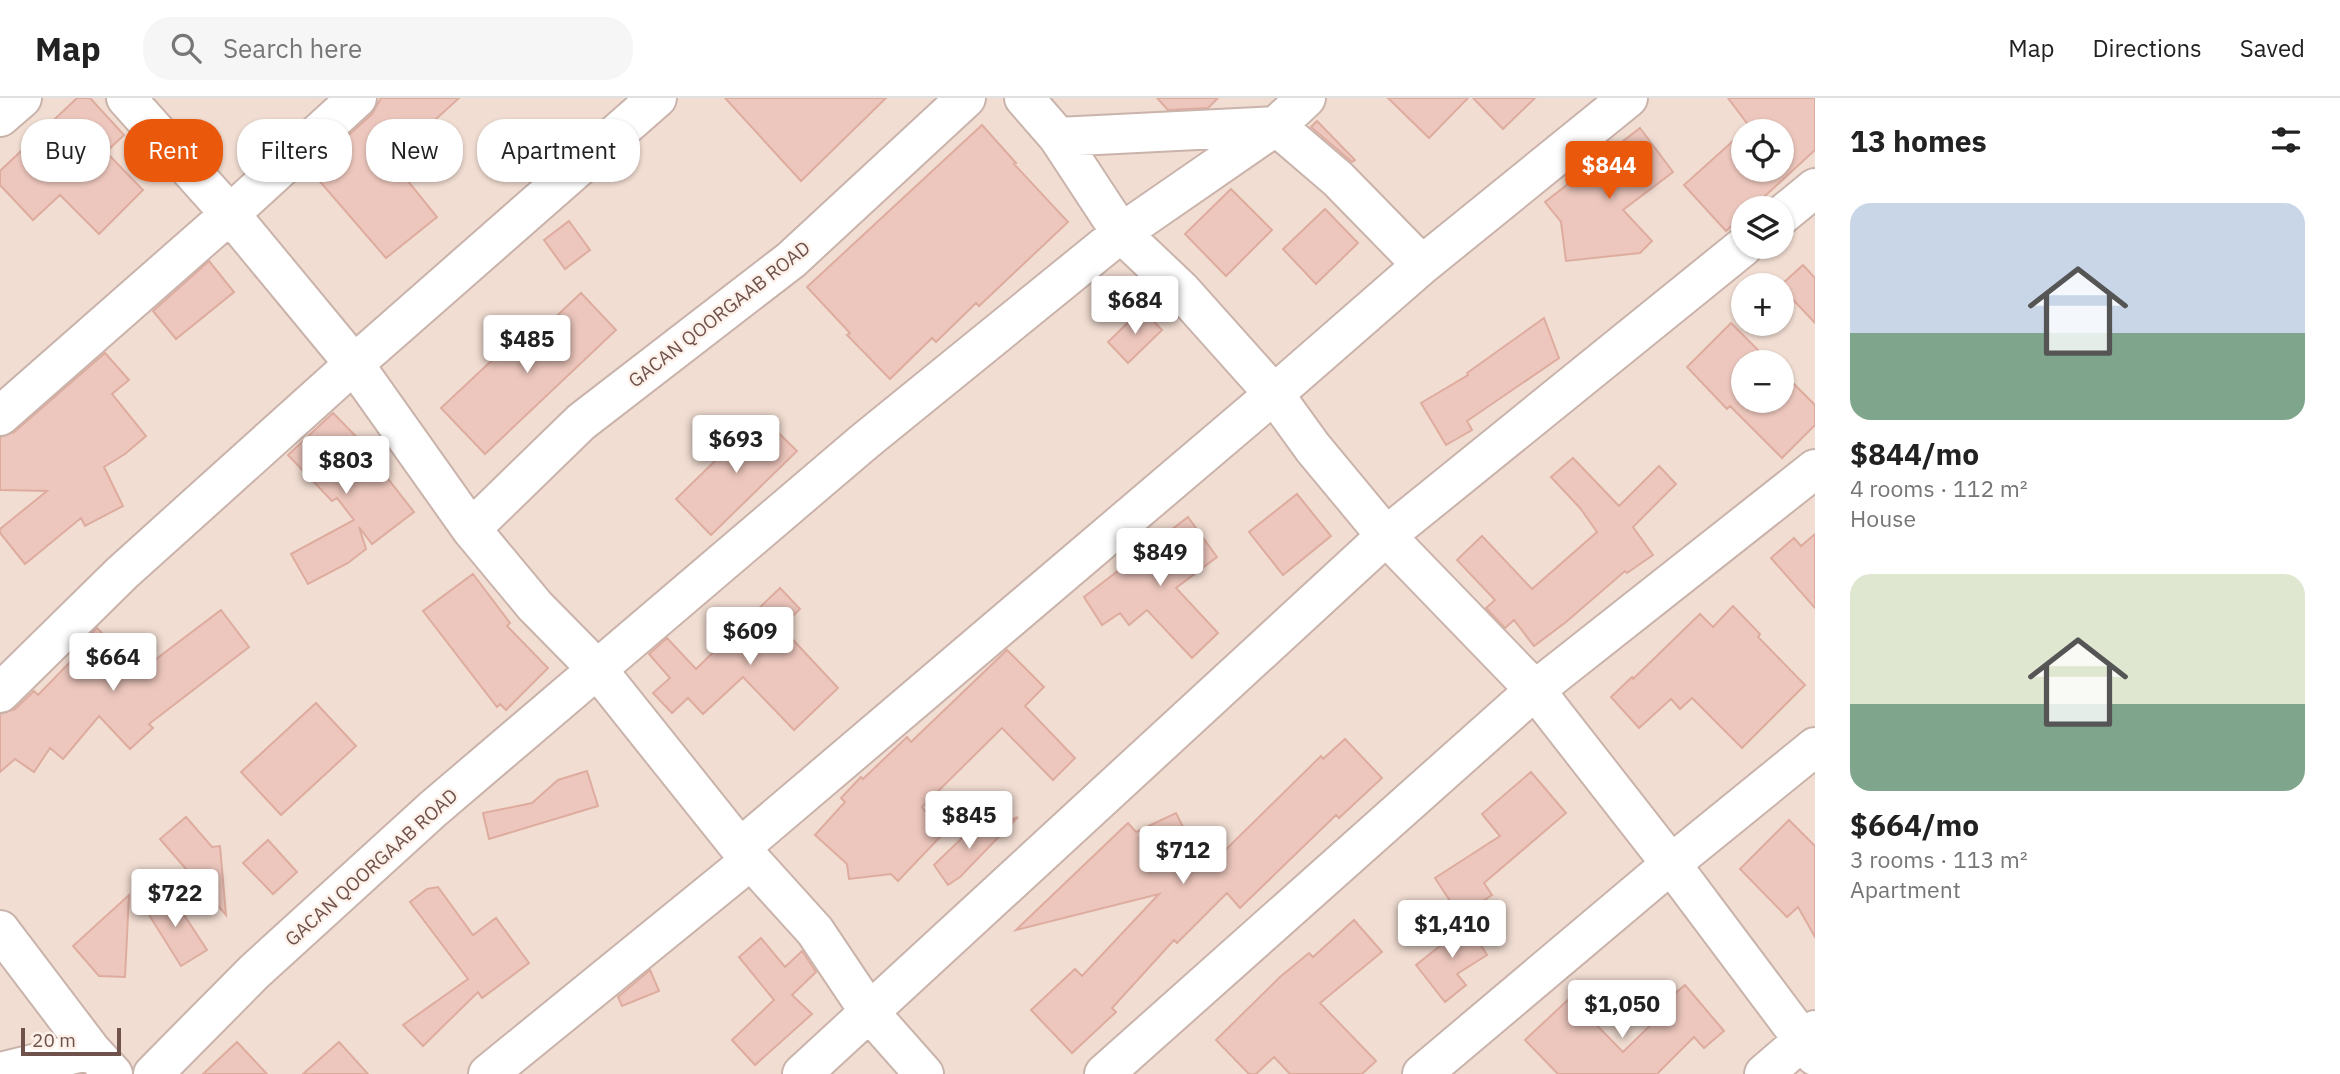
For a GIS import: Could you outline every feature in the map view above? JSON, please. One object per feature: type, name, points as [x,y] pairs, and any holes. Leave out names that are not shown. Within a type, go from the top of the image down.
[{"type":"street","points":[[0,117],[22,98]]},
{"type":"street","points":[[126,98],[230,214],[354,364],[471,529],[535,606],[597,668],[746,854],[815,931],[870,1013],[924,1074]]},
{"type":"street","points":[[0,416],[230,214],[356,98]]},
{"type":"street","points":[[0,693],[122,573],[354,364],[657,98]]},
{"type":"street","name":"GACAN QOORGAAB ROAD","points":[[471,529],[581,422],[791,260],[966,98]]},
{"type":"street","points":[[1024,98],[1058,137],[1121,233],[1181,290],[1274,394],[1313,448],[1386,536],[1535,690],[1811,1042],[1764,1074]]},
{"type":"street","name":"GACAN QOORGAAB ROAD","points":[[153,1074],[254,972],[403,836],[865,441],[1121,233],[1276,126],[1306,98]]},
{"type":"street","points":[[488,1074],[1614,102]]},
{"type":"street","points":[[1058,137],[1276,126],[1338,178],[1422,265]]},
{"type":"street","points":[[1794,205],[1815,188]]},
{"type":"street","points":[[802,1074],[1386,536],[1731,257]]},
{"type":"street","points":[[1104,1074],[1535,690],[1815,469]]},
{"type":"street","points":[[1422,1074],[1671,864],[1815,747]]},
{"type":"street","points":[[0,930],[102,1062]]},
{"type":"street","points":[[0,1072],[102,1062]]},
{"type":"shaded area","points":[[0,98],[1815,98],[1815,1074],[0,1074]]},
{"type":"building","points":[[77,98],[90,98],[109,119],[55,119]]},
{"type":"building","points":[[381,98],[459,98],[436,119],[366,119]]},
{"type":"building","points":[[725,98],[886,98],[801,181]]},
{"type":"building","points":[[1157,98],[1218,98],[1208,108],[1168,110]]},
{"type":"building","points":[[1388,98],[1468,98],[1429,138]]},
{"type":"building","points":[[1473,98],[1535,98],[1503,129]]},
{"type":"building","points":[[1728,98],[1815,98],[1815,150],[1794,169],[1794,119],[1744,119]]},
{"type":"building","points":[[366,119],[366,182],[409,182],[437,217],[386,258],[320,182],[352,182],[352,132]]},
{"type":"building","points":[[110,120],[124,135],[110,148]]},
{"type":"building","points":[[1317,121],[1355,160],[1352,162],[1311,127]]},
{"type":"building","points":[[982,125],[1068,222],[979,306],[976,303],[936,342],[932,338],[890,379],[847,335],[850,333],[807,287]]},
{"type":"building","points":[[1640,128],[1673,172],[1623,210],[1652,241],[1640,253],[1566,261],[1561,222],[1545,202]]},
{"type":"building","points":[[1731,143],[1731,182],[1780,182],[1765,196],[1731,196],[1731,227],[1726,231],[1684,185]]},
{"type":"building","points":[[21,151],[21,182],[110,182],[110,156],[124,170],[124,182],[135,182],[143,190],[99,234],[60,195],[33,220],[0,185],[0,171]]},
{"type":"building","points":[[1231,189],[1272,230],[1226,276],[1185,234]]},
{"type":"building","points":[[1325,209],[1358,243],[1316,284],[1283,249]]},
{"type":"building","points":[[569,221],[590,250],[565,269],[544,240]]},
{"type":"building","points":[[209,261],[234,292],[176,339],[153,311]]},
{"type":"building","points":[[1803,265],[1815,278],[1815,323],[1794,301],[1794,273]]},
{"type":"building","points":[[581,293],[616,330],[485,454],[441,408],[503,350],[511,359]]},
{"type":"building","points":[[1142,309],[1162,330],[1128,363],[1108,342]]},
{"type":"building","points":[[1544,318],[1559,358],[1467,421],[1472,430],[1446,445],[1421,403],[1468,375],[1467,373]]},
{"type":"building","points":[[1731,323],[1731,336],[1744,336],[1758,350],[1731,350],[1731,407],[1727,409],[1687,367]]},
{"type":"building","points":[[105,353],[129,380],[112,394],[146,436],[104,467],[123,506],[85,526],[81,518],[25,564],[0,533],[0,529],[47,491],[0,490],[0,437],[14,432]]},
{"type":"building","points":[[1794,384],[1815,405],[1815,425],[1782,458],[1737,413],[1794,413]]},
{"type":"building","points":[[333,413],[386,467],[382,471],[414,512],[372,544],[359,527],[366,549],[348,563],[308,584],[291,554],[354,520],[337,498],[332,501],[288,455]]},
{"type":"building","points":[[761,416],[797,451],[711,535],[676,499]]},
{"type":"building","points":[[1573,458],[1619,506],[1659,466],[1676,484],[1633,527],[1653,555],[1627,573],[1625,571],[1534,646],[1514,620],[1505,628],[1486,608],[1495,600],[1457,560],[1482,536],[1532,589],[1597,532],[1580,508],[1551,477]]},
{"type":"building","points":[[1297,494],[1331,536],[1283,575],[1249,532]]},
{"type":"building","points":[[1188,517],[1217,557],[1176,588],[1218,633],[1192,658],[1147,610],[1129,625],[1120,613],[1102,625],[1084,597]]},
{"type":"building","points":[[1815,534],[1815,608],[1771,558],[1794,538],[1801,546]]},
{"type":"building","points":[[473,574],[510,623],[507,626],[548,668],[506,710],[500,704],[497,707],[423,611]]},
{"type":"building","points":[[780,588],[800,609],[781,627],[838,688],[794,730],[743,677],[703,714],[688,698],[672,713],[653,693],[670,678],[649,654],[667,638],[696,669]]},
{"type":"building","points":[[1733,606],[1760,634],[1758,637],[1805,685],[1742,748],[1692,698],[1680,709],[1671,699],[1639,728],[1611,697],[1700,614],[1713,627]]},
{"type":"building","points":[[221,610],[249,647],[149,724],[153,728],[130,749],[99,716],[63,759],[50,748],[34,772],[15,759],[0,772],[0,714],[15,709],[34,691],[38,695],[81,651],[78,647],[97,628],[139,672]]},
{"type":"building","points":[[1007,650],[1044,687],[1025,706],[1075,758],[1053,780],[1002,728],[922,807],[942,835],[898,881],[891,874],[849,879],[847,864],[815,835],[845,802],[841,798],[861,777],[863,779],[907,737],[911,742]]},
{"type":"building","points":[[316,703],[356,746],[281,815],[241,772]]},
{"type":"building","points":[[1345,739],[1382,778],[1339,818],[1336,815],[1240,908],[1227,893],[1177,943],[1174,940],[1112,1008],[1116,1012],[1072,1053],[1031,1010],[1075,969],[1082,976],[1159,894],[1016,930],[1128,823],[1136,832],[1176,813],[1205,870],[1321,756],[1323,759]]},
{"type":"building","points":[[587,771],[598,806],[489,839],[483,813],[532,803],[558,780]]},
{"type":"building","points":[[1531,772],[1566,813],[1484,883],[1492,895],[1460,916],[1435,878],[1500,836],[1482,814]]},
{"type":"building","points":[[186,817],[212,847],[220,846],[226,915],[160,839]]},
{"type":"building","points":[[1018,817],[960,877],[948,885],[934,865],[964,836]]},
{"type":"building","points":[[1789,820],[1815,846],[1815,937],[1798,907],[1787,917],[1740,869]]},
{"type":"building","points":[[268,840],[297,872],[273,894],[243,863]]},
{"type":"building","points":[[438,887],[473,935],[496,918],[529,963],[482,998],[478,992],[423,1046],[403,1025],[468,979],[410,902],[427,889]]},
{"type":"building","points":[[129,895],[125,977],[99,976],[73,946]]},
{"type":"building","points":[[173,898],[207,950],[181,966],[139,899]]},
{"type":"building","points":[[1465,919],[1487,955],[1457,974],[1466,985],[1445,1002],[1416,965],[1445,942],[1441,935]]},
{"type":"building","points":[[1354,920],[1382,952],[1320,1003],[1376,1061],[1362,1074],[1290,1074],[1274,1057],[1256,1074],[1249,1074],[1216,1040],[1280,977],[1309,953],[1313,957]]},
{"type":"building","points":[[761,938],[785,967],[802,951],[816,972],[792,995],[812,1014],[755,1065],[732,1040],[774,1000],[739,957]]},
{"type":"building","points":[[650,970],[659,991],[622,1006],[618,997]]},
{"type":"building","points":[[1685,985],[1724,1031],[1704,1048],[1694,1037],[1657,1074],[1558,1074],[1525,1040],[1570,998],[1623,1052],[1669,1007],[1665,1002]]},
{"type":"building","points":[[237,1042],[267,1074],[203,1074]]},
{"type":"building","points":[[339,1042],[368,1074],[303,1074]]}]
